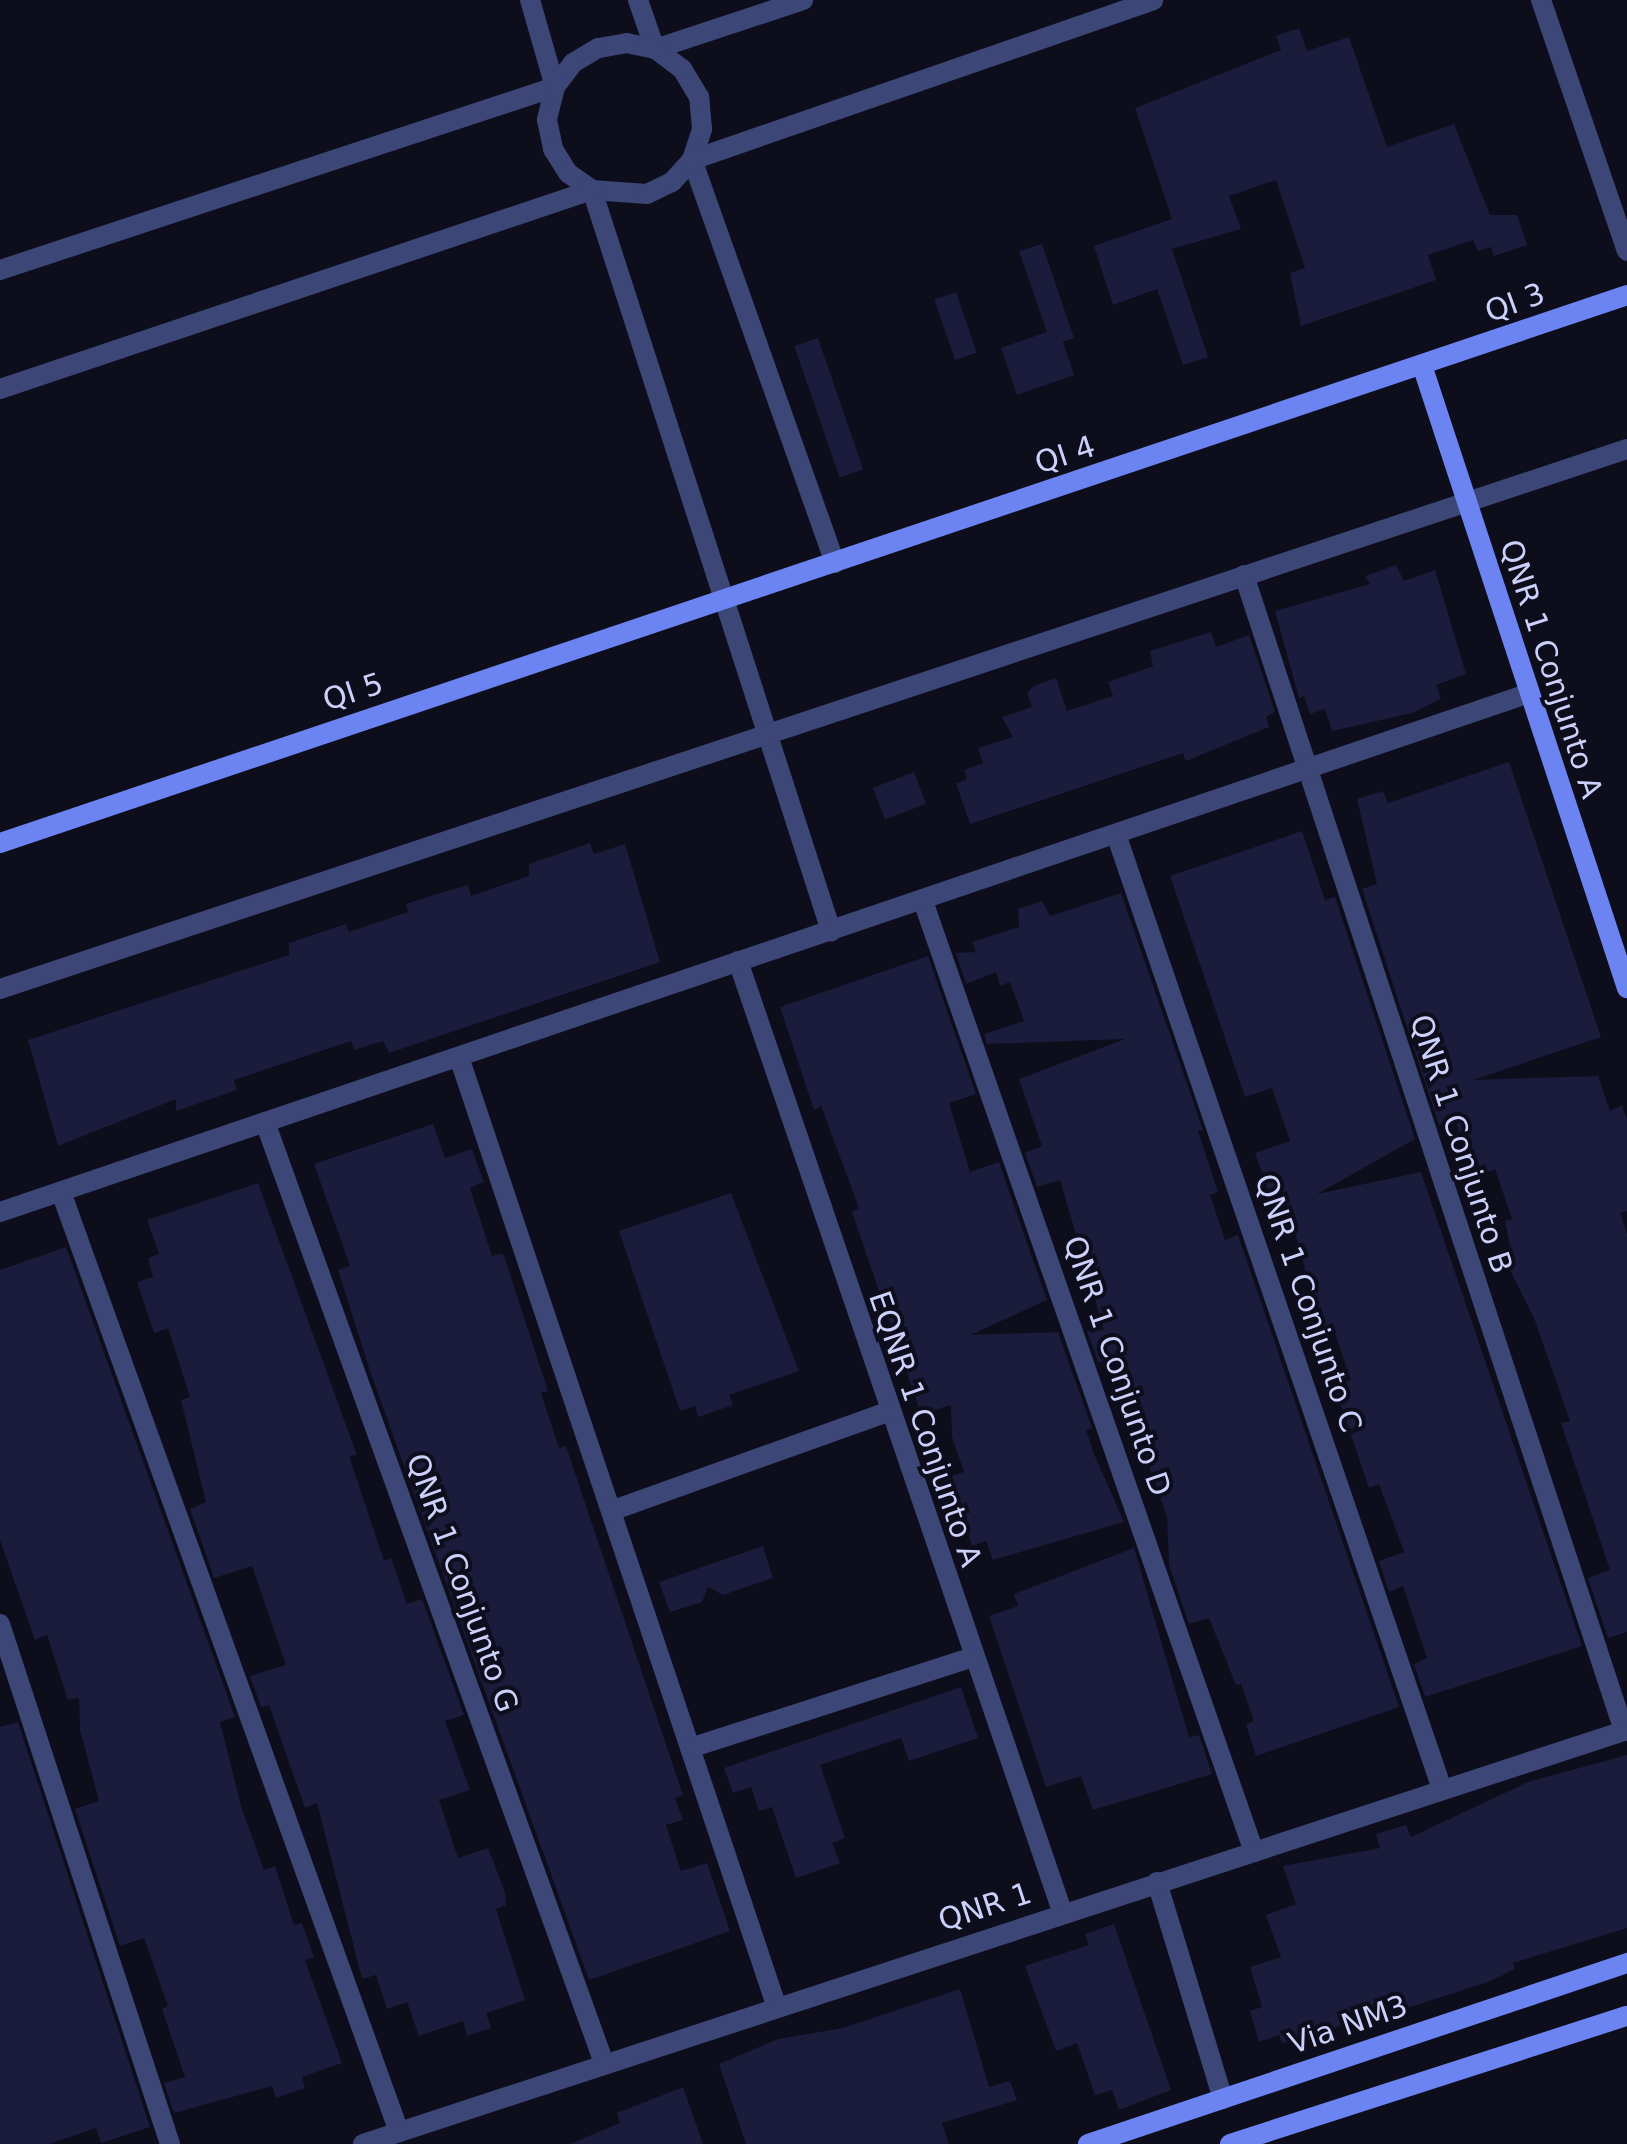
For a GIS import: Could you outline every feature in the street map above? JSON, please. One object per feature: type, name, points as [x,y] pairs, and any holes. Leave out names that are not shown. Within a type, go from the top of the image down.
[{"type":"street","points":[[530,0],[555,87]]},
{"type":"street","points":[[638,0],[655,50]]},
{"type":"street","points":[[655,50],[803,0]]},
{"type":"street","points":[[835,563],[692,160],[702,129],[699,97],[682,68],[655,50],[627,43],[598,48],[573,64],[555,87],[548,120],[553,149],[568,173],[592,190],[620,197],[648,194],[692,160],[1153,0]]},
{"type":"street","points":[[1541,0],[1620,213],[1627,251]]},
{"type":"street","points":[[0,270],[555,87]]},
{"type":"street","points":[[0,389],[592,190]]},
{"type":"street","points":[[592,190],[831,930]]},
{"type":"street","name":"QI 3","points":[[1423,368],[1627,294]]},
{"type":"street","name":"QI 4","points":[[726,600],[1423,368]]},
{"type":"street","name":"QNR 1 Conjunto A","points":[[1423,368],[1526,694],[1625,979]]},
{"type":"street","points":[[0,989],[766,731],[1627,449]]},
{"type":"street","name":"QNR 1 Conjunto B","points":[[1244,575],[1626,1730]]},
{"type":"street","name":"QI 5","points":[[0,842],[726,600]]},
{"type":"street","points":[[0,1212],[1117,837],[1526,694]]},
{"type":"street","name":"QNR 1 Conjunto C","points":[[1117,837],[1442,1790]]},
{"type":"street","name":"QNR 1 Conjunto D","points":[[923,901],[1254,1852]]},
{"type":"street","name":"EQNR 1 Conjunto A","points":[[738,962],[886,1412],[1063,1914]]},
{"type":"street","points":[[458,1057],[776,2005]]},
{"type":"street","name":"QNR 1 Conjunto G","points":[[265,1122],[604,2063]]},
{"type":"street","points":[[61,1192],[399,2132]]},
{"type":"street","points":[[611,1511],[886,1412]]},
{"type":"street","points":[[0,1624],[170,2144]]},
{"type":"street","points":[[690,1748],[972,1658]]},
{"type":"street","name":"QNR 1","points":[[363,2144],[776,2005],[1626,1730]]},
{"type":"street","points":[[1157,1882],[1223,2098]]},
{"type":"street","name":"Via NM3","points":[[1088,2144],[1627,1963]]},
{"type":"street","points":[[1230,2144],[1627,2016]]},
{"type":"building","points":[[1299,28],[1307,51],[1349,37],[1387,147],[1454,124],[1490,215],[1517,215],[1527,245],[1494,256],[1491,247],[1478,251],[1473,240],[1428,255],[1436,280],[1301,326],[1290,273],[1305,268],[1276,180],[1229,196],[1241,229],[1172,249],[1208,357],[1183,365],[1157,289],[1113,305],[1094,246],[1172,219],[1135,108],[1281,50],[1276,36]]},
{"type":"building","points":[[1042,244],[1074,338],[1063,342],[1074,375],[1017,395],[1001,348],[1047,332],[1019,251]]},
{"type":"building","points":[[956,292],[977,353],[955,360],[934,299]]},
{"type":"building","points":[[818,338],[863,469],[840,478],[794,346]]},
{"type":"building","points":[[1396,565],[1404,581],[1435,570],[1466,674],[1436,685],[1441,699],[1412,713],[1332,731],[1325,709],[1310,714],[1304,696],[1299,698],[1275,611],[1370,584],[1365,576]]},
{"type":"building","points":[[1211,632],[1216,647],[1249,635],[1275,712],[1266,717],[1269,727],[1186,761],[1183,753],[970,824],[956,783],[967,780],[964,770],[983,763],[978,748],[1013,737],[1002,717],[1032,707],[1027,693],[1034,686],[1056,678],[1067,711],[1113,696],[1108,682],[1153,666],[1150,651]]},
{"type":"building","points":[[1509,762],[1601,1037],[1473,1080],[1598,1076],[1610,1111],[1622,1105],[1627,1119],[1627,1211],[1620,1213],[1627,1234],[1627,1632],[1608,1638],[1588,1578],[1610,1570],[1561,1423],[1570,1421],[1534,1318],[1503,1256],[1511,1252],[1505,1221],[1512,1219],[1495,1169],[1482,1174],[1475,1154],[1468,1157],[1454,1117],[1439,1125],[1362,889],[1377,884],[1357,799],[1383,791],[1388,803]]},
{"type":"building","points":[[914,772],[926,804],[885,820],[873,788]]},
{"type":"building","points":[[1302,831],[1325,900],[1335,897],[1415,1139],[1317,1194],[1421,1172],[1582,1646],[1425,1697],[1414,1664],[1427,1658],[1403,1586],[1389,1592],[1379,1561],[1404,1552],[1379,1484],[1369,1488],[1334,1385],[1351,1380],[1332,1325],[1324,1327],[1317,1314],[1291,1217],[1279,1221],[1255,1153],[1290,1141],[1272,1088],[1245,1097],[1170,876]]},
{"type":"building","points":[[590,843],[594,854],[625,844],[660,962],[389,1053],[383,1041],[354,1050],[351,1041],[234,1080],[237,1090],[176,1111],[176,1099],[58,1146],[28,1040],[289,955],[289,943],[346,924],[349,932],[408,912],[406,904],[468,885],[471,896],[529,876],[529,864]]},
{"type":"building","points":[[1121,893],[1203,1130],[1198,1131],[1218,1192],[1210,1195],[1225,1240],[1238,1235],[1399,1707],[1256,1756],[1246,1724],[1254,1721],[1241,1684],[1236,1685],[1209,1618],[1189,1624],[1169,1565],[1167,1516],[1143,1449],[1149,1447],[1132,1380],[1122,1383],[1115,1361],[1098,1362],[1087,1331],[1104,1330],[1060,1180],[1037,1187],[1025,1153],[1042,1146],[1019,1079],[1125,1039],[987,1044],[984,1034],[1024,1021],[1010,982],[1000,986],[996,972],[966,984],[956,953],[976,952],[972,942],[1019,927],[1018,909],[1042,901],[1050,916]]},
{"type":"building","points":[[928,956],[976,1094],[949,1103],[970,1172],[999,1162],[1047,1300],[970,1335],[1058,1332],[1092,1428],[1086,1430],[1094,1454],[1124,1522],[993,1560],[986,1541],[972,1546],[961,1511],[953,1513],[942,1479],[964,1472],[952,1437],[951,1405],[921,1414],[852,1212],[859,1208],[821,1106],[814,1110],[780,1007]]},
{"type":"building","points":[[433,1124],[445,1158],[472,1149],[484,1182],[470,1188],[492,1256],[503,1253],[548,1391],[541,1393],[559,1448],[566,1446],[683,1795],[675,1798],[683,1820],[666,1825],[681,1871],[707,1863],[730,1931],[589,1980],[371,1374],[338,1270],[350,1266],[314,1164]]},
{"type":"building","points":[[258,1183],[357,1455],[349,1456],[384,1561],[391,1558],[407,1604],[422,1599],[464,1715],[445,1721],[470,1790],[439,1800],[458,1858],[488,1848],[505,1893],[506,1905],[496,1909],[525,2000],[486,2013],[491,2028],[467,2036],[463,2021],[419,2036],[407,2002],[387,2009],[376,1975],[362,1979],[317,1803],[305,1808],[269,1705],[261,1707],[250,1676],[286,1665],[252,1566],[214,1578],[190,1509],[206,1502],[181,1400],[190,1397],[168,1328],[154,1333],[137,1282],[153,1277],[148,1258],[159,1254],[147,1220]]},
{"type":"building","points":[[731,1193],[799,1371],[729,1395],[733,1405],[698,1417],[695,1406],[680,1411],[619,1231]]},
{"type":"building","points":[[66,1247],[235,1717],[220,1722],[242,1809],[264,1870],[275,1866],[294,1925],[302,1923],[314,1957],[305,1960],[342,2063],[302,2077],[305,2088],[276,2098],[272,2086],[174,2113],[164,2083],[185,2077],[162,2009],[168,2006],[144,1938],[120,1946],[75,1809],[99,1801],[80,1730],[79,1698],[68,1700],[47,1635],[35,1640],[0,1540],[0,1270]]},
{"type":"building","points":[[763,1546],[773,1578],[723,1595],[708,1587],[702,1602],[670,1612],[659,1582]]},
{"type":"building","points":[[1134,1548],[1189,1737],[1199,1735],[1212,1774],[1093,1810],[1081,1776],[1046,1787],[989,1616],[1018,1606],[1014,1594]]},
{"type":"building","points":[[961,1687],[978,1738],[909,1761],[901,1738],[820,1765],[845,1838],[832,1843],[840,1863],[796,1878],[772,1807],[759,1811],[751,1787],[733,1793],[724,1768]]},
{"type":"building","points":[[18,1722],[150,2127],[101,2143],[96,2128],[49,2144],[0,2144],[0,1727]]},
{"type":"building","points":[[1627,1755],[1627,1928],[1513,1963],[1515,1969],[1491,1981],[1401,2010],[1398,2001],[1308,2039],[1282,2043],[1279,2035],[1259,2042],[1250,2011],[1262,2007],[1250,1967],[1281,1957],[1266,1915],[1296,1904],[1283,1866],[1380,1848],[1376,1834],[1406,1825],[1411,1837],[1528,1782]]},
{"type":"building","points":[[1114,1924],[1171,2090],[1119,2110],[1112,2090],[1095,2095],[1077,2043],[1056,2051],[1025,1966],[1089,1945],[1085,1934]]},
{"type":"building","points":[[960,1989],[989,2087],[1010,2081],[1017,2100],[942,2123],[949,2144],[746,2144],[719,2064],[778,2039],[843,2028]]},
{"type":"building","points":[[683,2087],[703,2144],[570,2144],[620,2123],[617,2113]]}]
